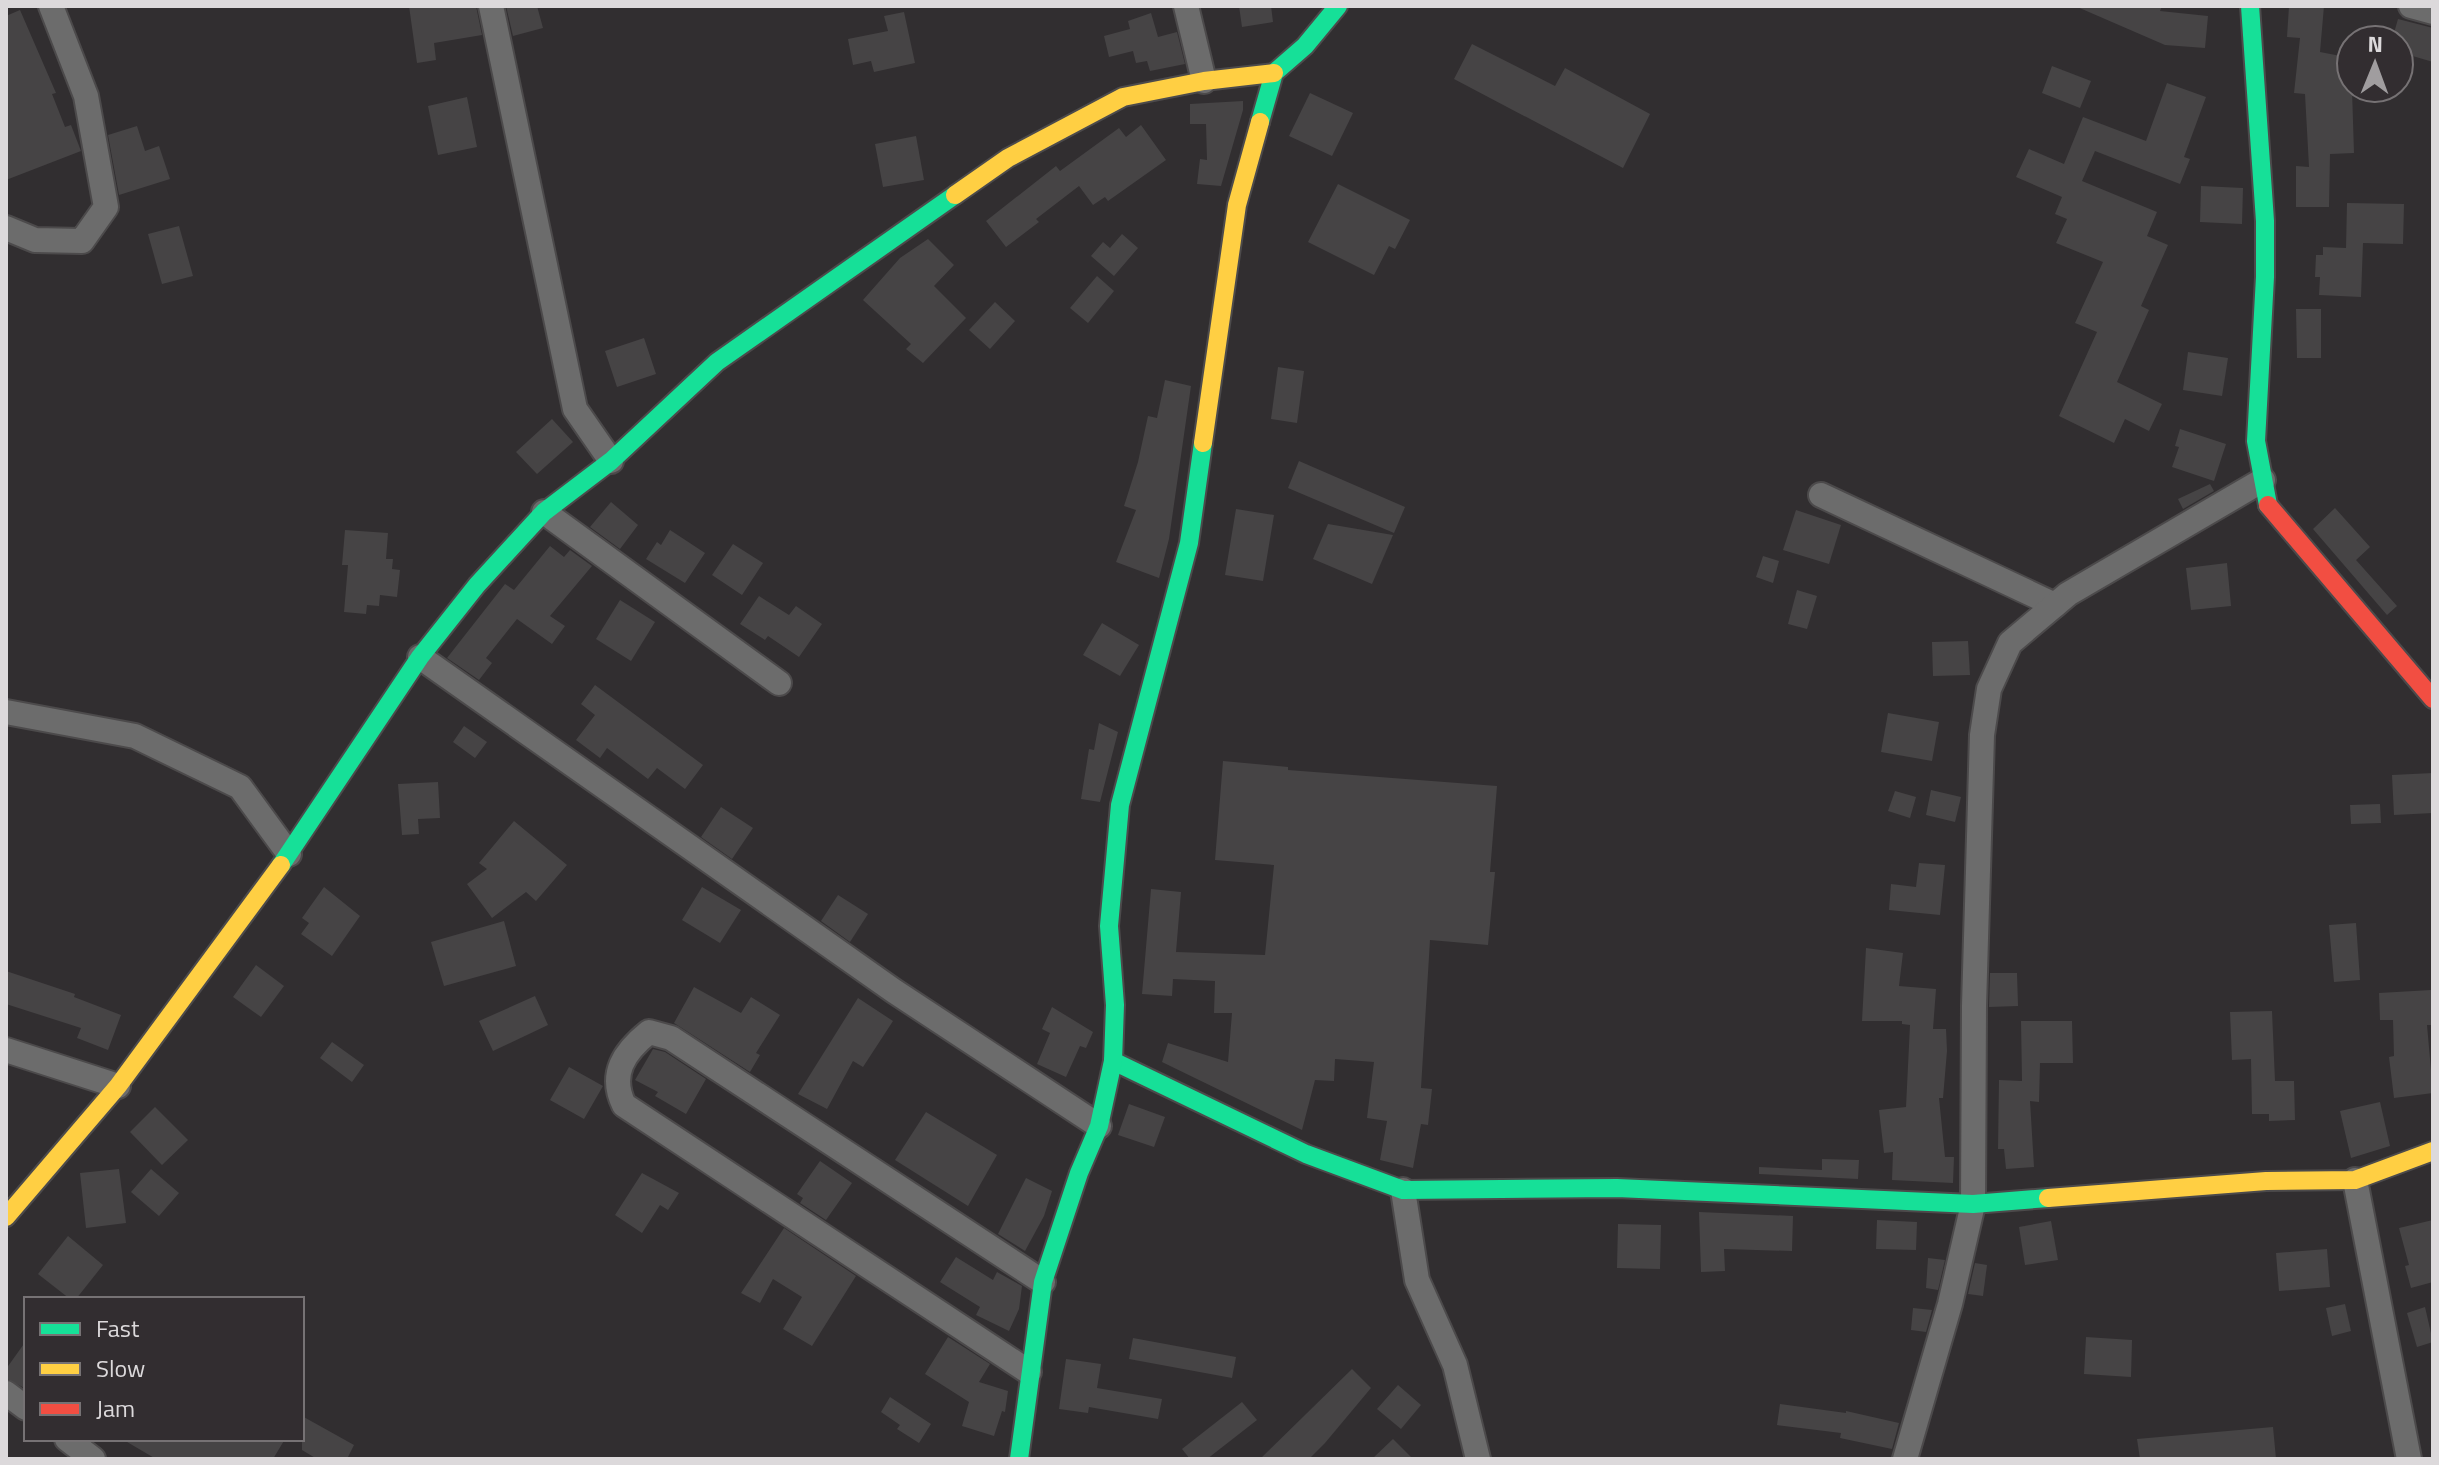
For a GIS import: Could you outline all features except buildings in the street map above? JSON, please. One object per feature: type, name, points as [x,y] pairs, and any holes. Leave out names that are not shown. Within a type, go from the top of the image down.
[{"type":"street","points":[[6,228],[35,240],[82,241],[106,207],[86,96],[51,6]]},
{"type":"street","points":[[491,6],[575,409],[611,461]]},
{"type":"street","points":[[1186,6],[1204,81]]},
{"type":"street","points":[[1019,1459],[1043,1282],[1079,1173],[1099,1126],[1113,1061],[1115,1005],[1109,926],[1120,805],[1189,543],[1237,205],[1274,73],[1305,46],[1338,6]]},
{"type":"street","points":[[2250,6],[2265,221],[2256,441],[2268,507],[2424,673],[2433,699]]},
{"type":"street","points":[[2411,6],[2433,12]]},
{"type":"street","points":[[6,1217],[118,1086],[289,854],[420,657],[477,585],[544,512],[611,461],[717,362],[1008,158],[1123,97],[1204,81],[1274,73]]},
{"type":"street","points":[[1905,1459],[1950,1304],[1973,1204],[1974,990],[1982,735],[1989,689],[2010,643],[2068,594],[2263,480]]},
{"type":"street","points":[[1821,495],[2055,605]]},
{"type":"street","points":[[544,512],[779,683]]},
{"type":"street","points":[[420,657],[894,991],[1099,1126]]},
{"type":"street","points":[[6,712],[135,736],[240,787],[289,854]]},
{"type":"street","points":[[1029,1372],[624,1105],[617,1091],[623,1056],[649,1032],[671,1038],[1043,1282]]},
{"type":"street","points":[[6,1050],[118,1086]]},
{"type":"street","points":[[1113,1061],[1306,1154],[1403,1190],[1617,1188],[1973,1204],[2266,1181],[2355,1180],[2433,1151]]},
{"type":"street","points":[[2355,1180],[2409,1459]]},
{"type":"street","points":[[1403,1190],[1417,1280],[1455,1365],[1478,1459]]},
{"type":"street","points":[[6,1393],[24,1406]]},
{"type":"street","points":[[70,1441],[93,1459]]},
{"type":"traffic: fast","points":[[1260,122],[1274,73],[1305,46],[1338,6]]},
{"type":"traffic: fast","points":[[2250,6],[2265,221],[2256,441],[2268,505]]},
{"type":"traffic: fast","points":[[281,865],[420,657],[477,585],[544,512],[611,461],[717,362],[955,195]]},
{"type":"traffic: fast","points":[[1019,1459],[1043,1282],[1079,1173],[1099,1126],[1113,1061],[1115,1005],[1109,926],[1120,805],[1189,543],[1203,443]]},
{"type":"traffic: fast","points":[[1113,1061],[1306,1154],[1403,1190],[1617,1188],[1973,1204],[2048,1198]]},
{"type":"traffic: slow","points":[[955,195],[1008,158],[1123,97],[1204,81],[1274,73]]},
{"type":"traffic: slow","points":[[1203,443],[1237,205],[1260,122]]},
{"type":"traffic: slow","points":[[6,1217],[118,1086],[281,865]]},
{"type":"traffic: slow","points":[[2048,1198],[2266,1181],[2355,1180],[2433,1151]]},
{"type":"traffic: jam","points":[[2268,505],[2433,699]]}]
